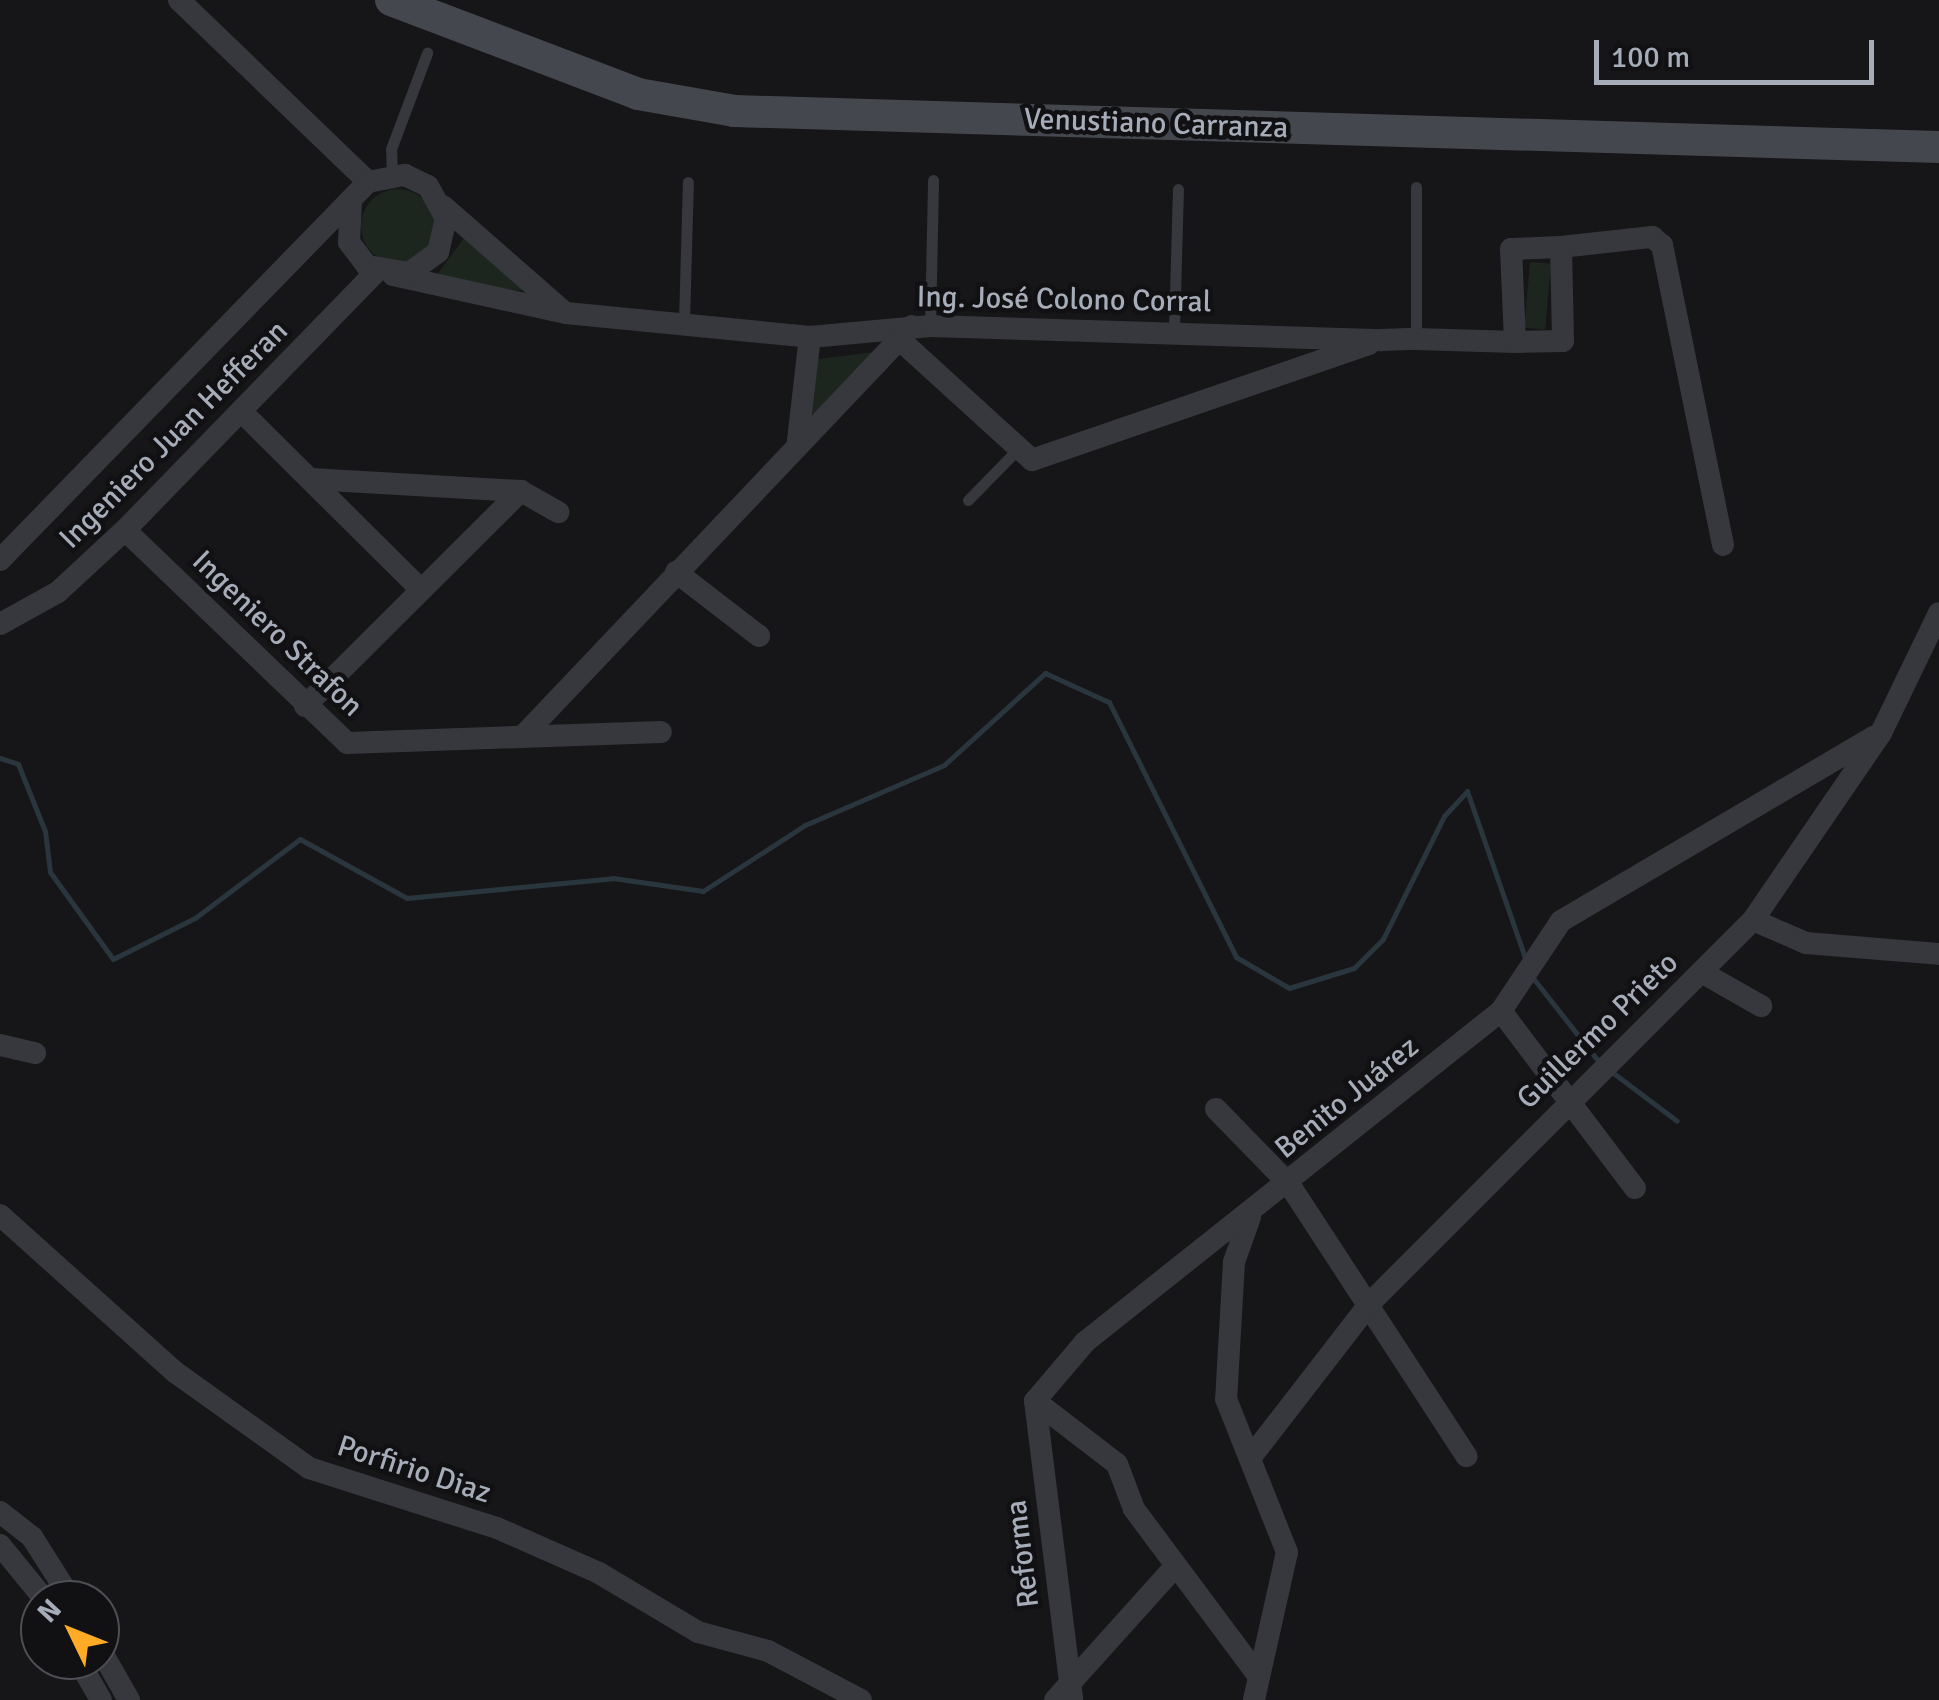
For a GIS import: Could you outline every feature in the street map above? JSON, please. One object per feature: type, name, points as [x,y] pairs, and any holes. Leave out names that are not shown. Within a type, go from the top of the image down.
[{"type":"main road","name":"Venustiano Carranza","points":[[391,0],[638,94],[734,111],[1939,148]]},
{"type":"street","points":[[178,0],[368,182]]},
{"type":"street","points":[[443,206],[438,252],[385,273],[348,242],[351,202],[368,182],[392,174],[428,186],[443,206],[566,314]]},
{"type":"street","name":"Ingeniero Juan Hefferan","points":[[0,560],[351,202]]},
{"type":"street","points":[[1516,342],[1511,249],[1561,248],[1652,237],[1662,245],[1723,545]]},
{"type":"street","name":"Ing. José Colono Corral","points":[[385,273],[566,314],[684,322],[810,337],[914,330],[1174,332],[1516,342],[1563,341],[1561,248]]},
{"type":"street","name":"Ingeniero Juan Hefferan","points":[[0,624],[58,592],[385,273]]},
{"type":"street","points":[[523,736],[798,440],[914,330],[1032,460],[1382,340]]},
{"type":"street","points":[[798,440],[810,337]]},
{"type":"street","points":[[242,412],[421,590]]},
{"type":"street","points":[[312,479],[521,491],[558,512]]},
{"type":"street","points":[[306,706],[521,491]]},
{"type":"street","name":"Ingeniero Strafon","points":[[124,530],[347,743],[661,732]]},
{"type":"street","points":[[676,572],[759,636]]},
{"type":"street","name":"Guillermo Prieto","points":[[1251,1457],[1370,1303],[1568,1098],[1703,973],[1752,920],[1881,732],[1939,613]]},
{"type":"street","name":"Benito Juárez","points":[[1035,1400],[1085,1342],[1250,1217],[1501,1011],[1561,921],[1881,732]]},
{"type":"street","points":[[1752,920],[1806,943],[1939,954]]},
{"type":"street","points":[[1703,973],[1761,1006]]},
{"type":"street","points":[[1501,1011],[1635,1188]]},
{"type":"street","points":[[0,1045],[35,1053]]},
{"type":"street","points":[[1216,1109],[1289,1184],[1466,1456]]},
{"type":"street","name":"Porfirio Diaz","points":[[0,1215],[175,1372],[309,1468],[496,1528],[599,1573],[698,1632],[768,1651],[861,1700]]},
{"type":"street","points":[[1250,1217],[1223,1348],[1226,1399],[1287,1552],[1251,1689]]},
{"type":"street","points":[[1035,1400],[1117,1464],[1174,1568],[1251,1689]]},
{"type":"street","name":"Reforma","points":[[1035,1400],[1065,1695]]},
{"type":"street","points":[[0,1512],[32,1537],[59,1580]]},
{"type":"street","points":[[0,1545],[29,1580]]},
{"type":"street","points":[[1065,1695],[1174,1568]]},
{"type":"lane","points":[[392,174],[391,149],[428,53]]},
{"type":"lane","points":[[914,330],[933,180]]},
{"type":"lane","points":[[684,322],[688,182]]},
{"type":"lane","points":[[1416,187],[1416,339]]},
{"type":"lane","points":[[1174,332],[1178,189]]},
{"type":"lane","points":[[968,500],[1019,448]]},
{"type":"shaded area","points":[[398,189],[424,200],[435,226],[424,252],[398,263],[372,252],[361,226],[372,200]]},
{"type":"shaded area","points":[[464,238],[525,291],[433,280]]},
{"type":"shaded area","points":[[1530,262],[1551,264],[1545,330],[1524,328]]},
{"type":"shaded area","points":[[875,352],[812,417],[818,359]]},
{"type":"waterway","points":[[0,758],[18,764],[45,831],[50,872],[113,959],[195,918],[300,839],[407,898],[613,878],[703,891],[805,825],[944,765],[1045,673],[1109,702],[1236,957],[1289,988],[1354,968],[1383,939],[1444,816],[1467,791],[1525,958]]},
{"type":"waterway","points":[[1533,978],[1599,1062]]},
{"type":"waterway","points":[[1612,1072],[1677,1121]]}]
